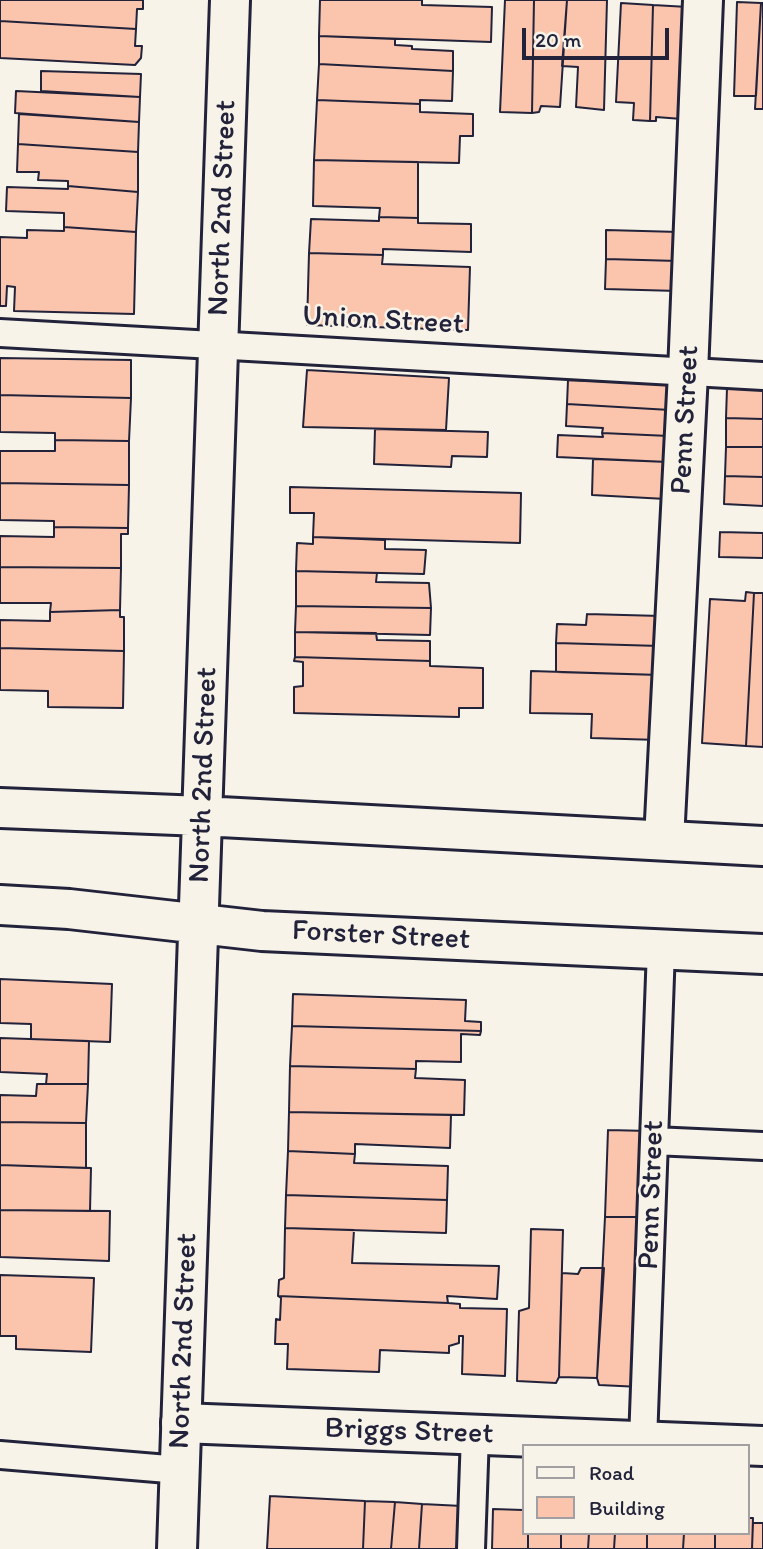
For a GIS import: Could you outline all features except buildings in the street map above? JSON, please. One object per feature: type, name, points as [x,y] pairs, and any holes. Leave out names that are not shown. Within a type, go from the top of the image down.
[{"type":"main road","name":"North 2nd Street","points":[[177,1549],[230,0]]},
{"type":"main road","name":"Penn Street","points":[[664,841],[688,373],[703,0]]},
{"type":"main road","points":[[0,808],[763,846]]},
{"type":"main road","name":"Forster Street","points":[[0,905],[69,909],[262,931],[763,954]]},
{"type":"main road","name":"Briggs Street","points":[[181,1423],[715,1444]]},
{"type":"lane","name":"Union Street","points":[[0,333],[763,376]]},
{"type":"lane","name":"Penn Street","points":[[643,1441],[661,949]]},
{"type":"lane","points":[[654,1141],[763,1146]]},
{"type":"lane","points":[[471,1549],[475,1434]]},
{"type":"lane","points":[[0,1455],[180,1470]]}]
